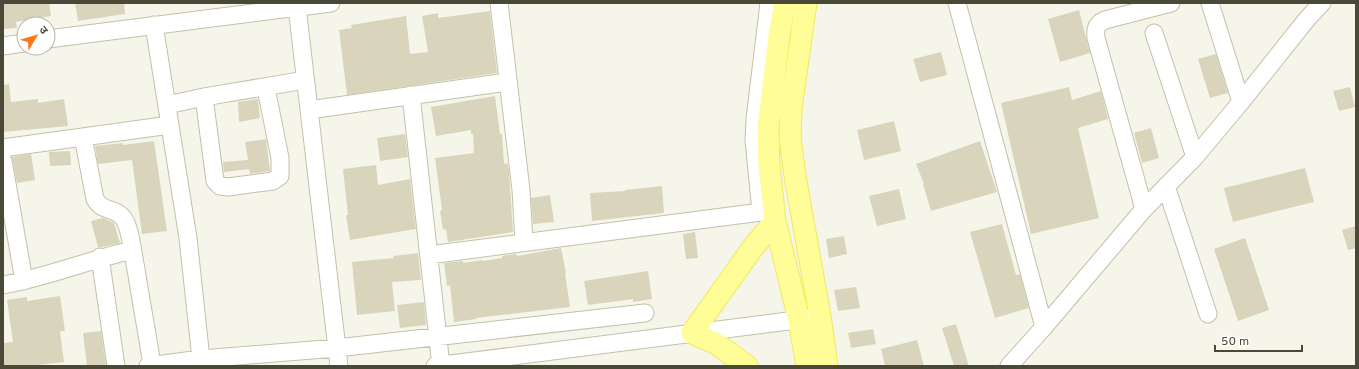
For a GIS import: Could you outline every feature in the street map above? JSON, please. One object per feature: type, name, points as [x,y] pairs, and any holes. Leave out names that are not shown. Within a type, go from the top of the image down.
[{"type":"main road","points":[[785,3],[779,36],[768,128],[769,165],[774,221],[799,320],[808,366]]},
{"type":"main road","points":[[806,3],[791,109],[790,139],[827,366]]},
{"type":"main road","points":[[747,366],[717,344],[692,333],[754,246],[774,221]]},
{"type":"street","points":[[56,38],[154,25],[225,10],[297,7],[331,3]]},
{"type":"street","points":[[499,3],[507,82],[521,190],[524,242]]},
{"type":"street","points":[[429,255],[761,212],[754,140],[755,119],[769,3]]},
{"type":"street","points":[[957,3],[1044,327]]},
{"type":"street","points":[[1144,209],[1095,30],[1097,25],[1105,20],[1170,3]]},
{"type":"street","points":[[1210,3],[1241,102]]},
{"type":"street","points":[[1009,366],[1144,209],[1195,157],[1307,19],[1322,3]]},
{"type":"street","points":[[297,7],[339,366]]},
{"type":"street","points":[[154,25],[188,238],[201,359]]},
{"type":"street","points":[[1154,33],[1195,157]]},
{"type":"street","points":[[3,46],[16,44]]},
{"type":"street","points":[[167,105],[204,97],[266,88],[287,82],[305,80]]},
{"type":"street","points":[[309,110],[507,82]]},
{"type":"street","points":[[204,97],[215,181],[220,186],[228,187],[273,181],[280,176],[281,168],[266,88]]},
{"type":"street","points":[[411,95],[438,337],[439,366],[799,320],[820,316]]},
{"type":"street","points":[[3,148],[170,125]]},
{"type":"street","points":[[82,137],[95,199],[99,206],[117,212],[123,218],[126,225],[132,250],[152,366]]},
{"type":"street","points":[[3,161],[24,281]]},
{"type":"street","points":[[1166,186],[1208,314]]},
{"type":"street","points":[[3,285],[24,281],[132,250]]},
{"type":"street","points":[[100,258],[116,366]]},
{"type":"street","points":[[148,366],[201,359],[337,348],[645,313]]},
{"type":"building","points":[[3,3],[49,3],[51,16],[16,16],[16,28],[3,29]]},
{"type":"building","points":[[75,3],[124,3],[125,14],[78,21]]},
{"type":"building","points":[[1079,10],[1090,53],[1060,62],[1048,19]]},
{"type":"building","points":[[490,11],[497,73],[347,95],[339,30],[352,28],[351,25],[406,16],[410,54],[428,52],[422,16],[438,13],[438,18]]},
{"type":"building","points":[[941,52],[947,75],[920,82],[913,59]]},
{"type":"building","points":[[1216,54],[1228,93],[1210,98],[1198,59]]},
{"type":"building","points":[[9,84],[11,102],[38,99],[38,103],[64,99],[68,126],[3,132],[3,85]]},
{"type":"building","points":[[1069,87],[1072,100],[1101,91],[1108,119],[1078,128],[1099,218],[1031,234],[1001,103]]},
{"type":"building","points":[[1350,87],[1355,107],[1339,111],[1333,91]]},
{"type":"building","points":[[495,96],[500,134],[502,134],[504,164],[507,163],[509,170],[513,232],[448,242],[446,229],[443,230],[440,211],[442,210],[435,158],[474,153],[473,134],[471,134],[471,130],[436,136],[431,107]]},
{"type":"building","points":[[258,99],[260,118],[239,122],[238,102]]},
{"type":"building","points":[[894,121],[901,151],[864,160],[857,130]]},
{"type":"building","points":[[1151,128],[1159,158],[1142,163],[1134,133]]},
{"type":"building","points":[[405,134],[408,157],[380,161],[377,138]]},
{"type":"building","points":[[266,139],[270,171],[250,174],[249,169],[224,172],[223,162],[248,160],[245,142]]},
{"type":"building","points":[[154,141],[167,231],[142,234],[132,160],[98,164],[95,146],[123,143],[123,145]]},
{"type":"building","points":[[980,141],[997,192],[931,211],[924,184],[916,164]]},
{"type":"building","points":[[70,151],[71,165],[50,166],[49,152]]},
{"type":"building","points":[[31,154],[35,180],[17,183],[12,157]]},
{"type":"building","points":[[376,165],[378,185],[410,179],[416,229],[350,240],[346,215],[348,215],[343,169]]},
{"type":"building","points":[[1305,168],[1314,202],[1233,222],[1224,188]]},
{"type":"building","points":[[662,186],[664,213],[592,221],[590,193],[625,191]]},
{"type":"building","points":[[899,189],[906,219],[877,226],[869,196]]},
{"type":"building","points":[[550,195],[554,222],[533,224],[531,198]]},
{"type":"building","points":[[103,218],[114,223],[120,243],[98,247],[91,221]]},
{"type":"building","points":[[1002,224],[1016,275],[1020,274],[1029,308],[995,318],[970,232]]},
{"type":"building","points":[[1356,226],[1356,248],[1348,250],[1342,230]]},
{"type":"building","points":[[695,232],[698,258],[686,259],[683,234]]},
{"type":"building","points":[[844,236],[847,254],[829,258],[826,239]]},
{"type":"building","points":[[1245,238],[1269,310],[1238,321],[1214,249]]},
{"type":"building","points":[[561,248],[570,307],[454,322],[450,285],[447,286],[444,263],[483,261],[502,258],[502,256],[516,254],[517,256]]},
{"type":"building","points":[[418,253],[421,280],[392,282],[395,311],[357,315],[352,262],[394,258],[393,256]]},
{"type":"building","points":[[648,271],[652,299],[633,302],[633,299],[588,305],[584,281]]},
{"type":"building","points":[[856,287],[860,308],[838,311],[834,290]]},
{"type":"building","points":[[60,296],[65,331],[60,331],[64,362],[30,366],[3,366],[3,343],[13,342],[7,300],[27,297],[27,301]]},
{"type":"building","points":[[424,302],[426,325],[400,328],[397,305]]},
{"type":"building","points":[[956,324],[968,366],[954,366],[942,328]]},
{"type":"building","points":[[873,329],[876,344],[851,348],[848,333]]},
{"type":"building","points":[[101,331],[106,366],[87,366],[83,333]]},
{"type":"building","points":[[917,340],[924,366],[885,366],[881,349]]}]
